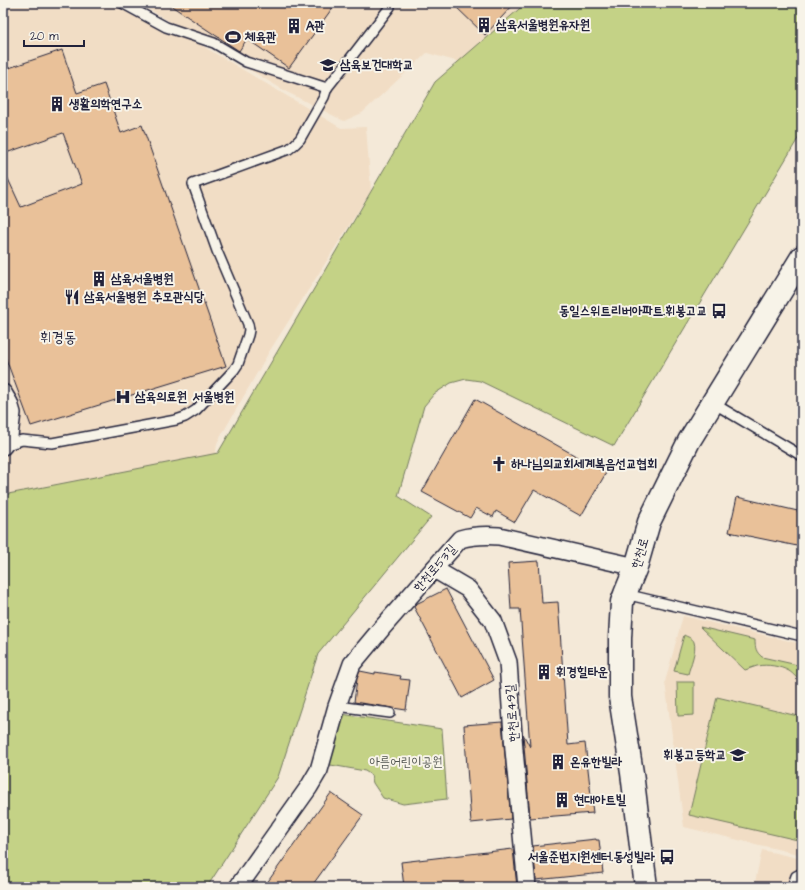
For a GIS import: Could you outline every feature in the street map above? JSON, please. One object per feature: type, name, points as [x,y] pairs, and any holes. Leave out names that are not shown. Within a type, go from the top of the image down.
[{"type":"main road","name":"한천로","points":[[646,887],[632,773],[620,697],[620,638],[622,602],[636,567],[649,522],[689,441],[802,257]]},
{"type":"street","points":[[3,393],[9,403],[12,413],[9,436],[3,446]]},
{"type":"street","name":"한천로53길","points":[[238,887],[310,787],[319,770],[352,664],[460,539],[482,535],[499,536],[636,567]]},
{"type":"street","name":"한천로49길","points":[[434,569],[468,589],[472,594],[493,621],[508,662],[514,750],[527,887]]},
{"type":"lane","points":[[122,3],[166,28],[214,43],[246,62],[327,88]]},
{"type":"lane","points":[[3,446],[22,440],[52,443],[176,420],[185,417],[196,410],[234,370],[238,364],[248,335],[248,324],[217,252],[193,184],[289,148],[300,139],[324,97],[327,88],[390,7]]},
{"type":"lane","points":[[713,403],[802,456]]},
{"type":"lane","points":[[625,594],[802,636]]},
{"type":"lane","points":[[338,706],[390,713]]},
{"type":"lane","points":[[792,887],[796,876],[802,873]]},
{"type":"shaded area","name":"삼육의료원 서울병원","points":[[3,3],[130,3],[341,128],[366,127],[371,191],[269,352],[217,443],[194,647],[3,722]]},
{"type":"shaded area","name":"삼육보건대학교","points":[[139,3],[538,3],[484,69],[427,53],[362,113],[344,121],[285,91]]},
{"type":"shaded area","name":"휘봉고등학교","points":[[683,616],[802,644],[802,855],[684,827],[665,682]]},
{"type":"shaded area","points":[[762,850],[802,859],[802,887],[754,887]]},
{"type":"green space","points":[[526,3],[802,3],[802,132],[614,446],[480,381],[466,379],[451,383],[434,394],[424,406],[398,496],[431,517],[318,654],[278,777],[207,887],[3,887],[3,495],[218,453],[435,82]]},
{"type":"green space","points":[[700,627],[755,640],[756,650],[762,657],[802,666],[802,680],[798,679],[789,671],[774,666],[757,666],[745,670]]},
{"type":"green space","points":[[684,635],[692,640],[695,645],[688,674],[674,671]]},
{"type":"green space","points":[[677,682],[694,682],[694,715],[678,716]]},
{"type":"green space","points":[[717,697],[802,717],[802,841],[689,815]]},
{"type":"green space","name":"아름어린이공원","points":[[341,714],[442,729],[447,799],[403,804],[383,798],[373,783],[371,775],[365,771],[325,764]]},
{"type":"building","points":[[167,3],[336,3],[289,68],[247,39],[239,51]]},
{"type":"building","name":"삼육서울병원유자원","points":[[452,3],[515,3],[485,35]]},
{"type":"building","name":"삼육서울병원","points":[[62,50],[77,93],[104,84],[121,133],[142,125],[226,366],[31,426],[3,351],[3,168],[21,207],[82,184],[63,133],[3,154],[3,70]]},
{"type":"building","points":[[475,399],[606,473],[581,516],[534,490],[515,522],[496,511],[493,517],[476,508],[470,518],[422,492]]},
{"type":"building","points":[[737,497],[802,512],[802,547],[729,532]]},
{"type":"building","points":[[539,561],[542,603],[558,602],[568,745],[585,743],[593,813],[530,818],[523,734],[530,747],[520,609],[511,609],[508,563]]},
{"type":"building","points":[[446,589],[494,680],[462,698],[414,607],[416,604]]},
{"type":"building","points":[[360,671],[401,676],[400,679],[410,680],[406,710],[354,702],[357,679]]},
{"type":"building","points":[[502,722],[511,819],[471,823],[464,725]]},
{"type":"building","points":[[331,793],[363,815],[311,887],[264,887]]},
{"type":"building","points":[[596,839],[599,840],[603,873],[536,880],[533,846]]},
{"type":"building","points":[[513,849],[517,887],[404,887],[401,862]]},
{"type":"place","name":"삼육서울병원유자원","points":[[484,25]]},
{"type":"place","name":"A관","points":[[294,26]]},
{"type":"place","name":"체육관","points":[[233,37]]},
{"type":"place","name":"삼육보건대학교","points":[[328,65]]},
{"type":"place","name":"생활의학연구소","points":[[57,104]]},
{"type":"place","name":"삼육서울병원","points":[[99,279]]},
{"type":"place","name":"삼육서울병원 추모관식당","points":[[72,297]]},
{"type":"place","name":"동일스위트리버아파트.휘봉고교","points":[[719,311]]},
{"type":"place","name":"삼육의료원 서울병원","points":[[123,397]]},
{"type":"place","name":"하나님의교회세계복음선교협회","points":[[499,464]]},
{"type":"place","name":"휘경힐타운","points":[[544,672]]},
{"type":"place","name":"휘봉고등학교","points":[[738,755]]},
{"type":"place","name":"온유한빌라","points":[[558,762]]},
{"type":"place","name":"현대아트빌","points":[[562,800]]},
{"type":"place","name":"서울준법지원센터.동성빌라","points":[[667,857]]},
{"type":"district","name":"휘경동","points":[[58,337]]}]
